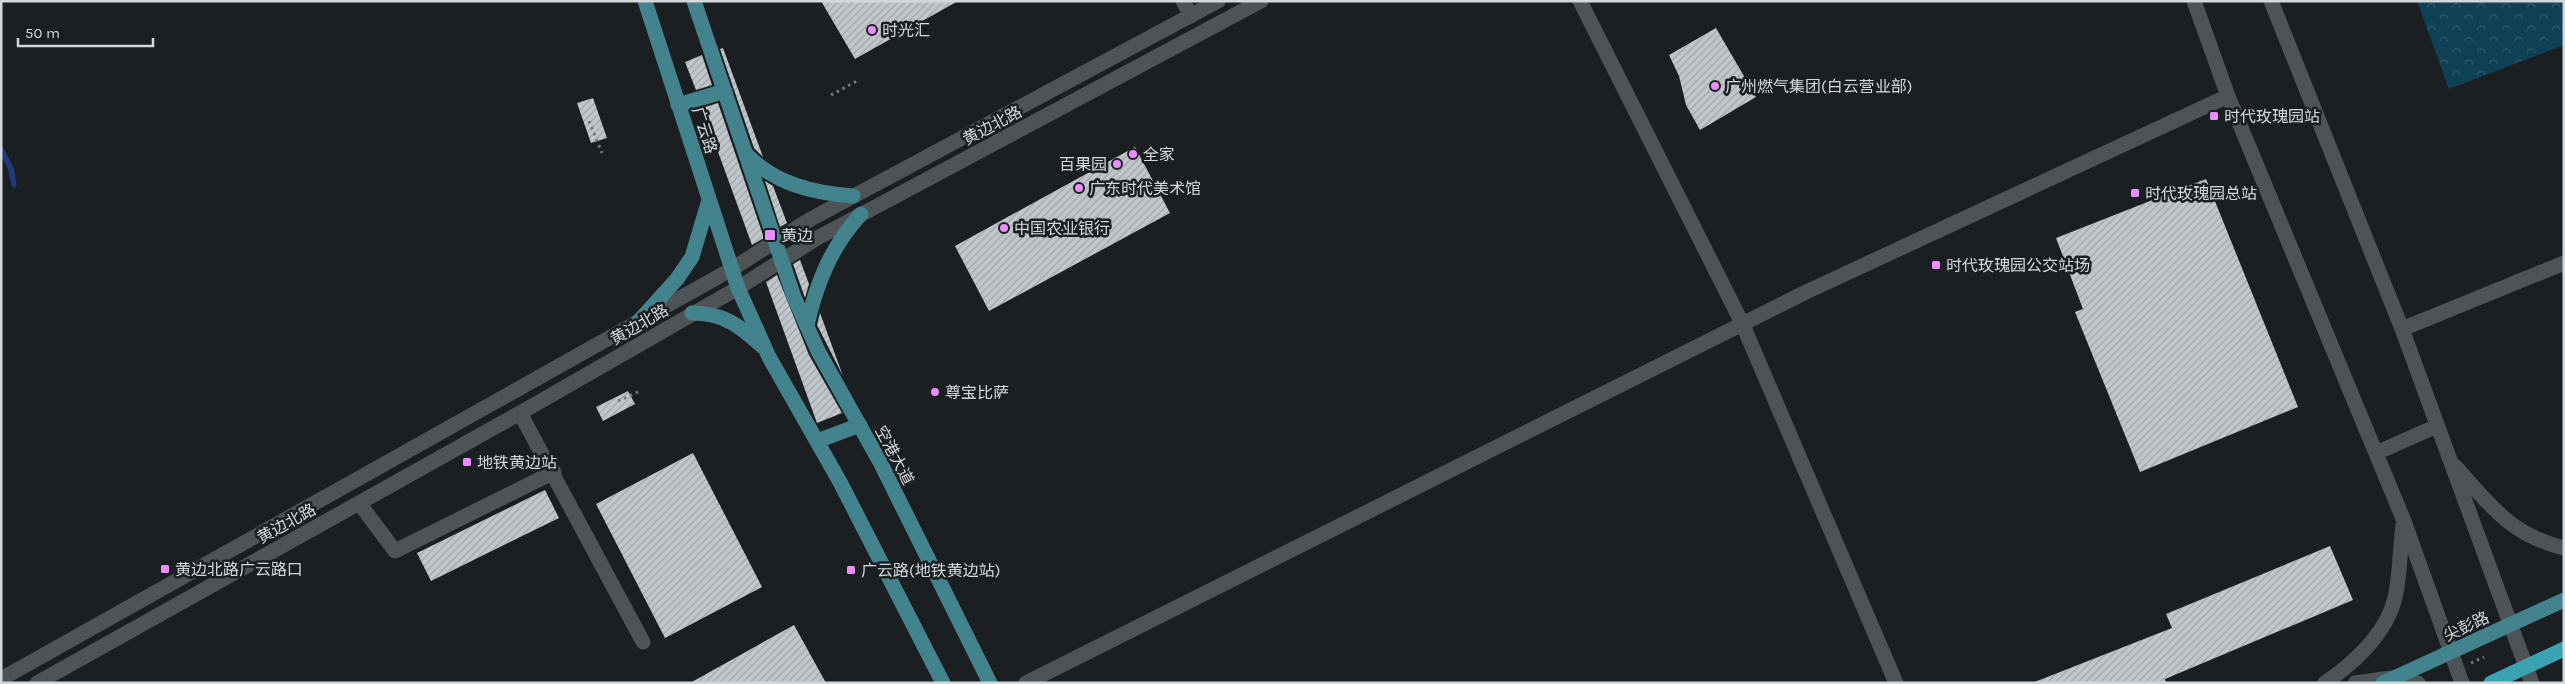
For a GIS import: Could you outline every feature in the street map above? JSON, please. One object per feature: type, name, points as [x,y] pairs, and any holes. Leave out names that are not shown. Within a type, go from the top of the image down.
[{"type":"highway","points":[[2491,683],[2564,649]]},
{"type":"main road","name":"广云路","points":[[645,1],[738,288]]},
{"type":"main road","name":"广云路","points":[[694,1],[775,241]]},
{"type":"main road","points":[[678,105],[725,91]]},
{"type":"main road","points":[[746,154],[767,170],[792,184],[816,193],[853,196]]},
{"type":"main road","points":[[639,321],[677,279],[692,257],[709,200]]},
{"type":"main road","points":[[807,325],[825,265],[844,234],[861,214]]},
{"type":"main road","name":"空港大道","points":[[775,241],[794,297],[807,325],[860,425],[990,683]]},
{"type":"main road","points":[[738,288],[766,350],[817,441],[943,683]]},
{"type":"main road","points":[[692,314],[710,313],[727,319],[766,350]]},
{"type":"main road","points":[[817,441],[860,425]]},
{"type":"main road","name":"尖彭路","points":[[2384,683],[2564,600]]},
{"type":"street","points":[[1182,1],[1191,16]]},
{"type":"street","name":"黄边北路","points":[[1,679],[732,269],[775,241],[853,196],[1218,1]]},
{"type":"street","name":"黄边北路","points":[[37,683],[520,413],[738,288],[781,260],[861,214],[1260,1]]},
{"type":"street","points":[[1580,1],[1742,323],[1896,683]]},
{"type":"street","points":[[2194,1],[2228,96],[2404,521],[2462,683]]},
{"type":"street","points":[[2271,1],[2402,329],[2532,683]]},
{"type":"street","points":[[1026,683],[1742,323],[2228,96]]},
{"type":"street","points":[[2402,329],[2564,263]]},
{"type":"street","points":[[520,413],[554,472],[643,642]]},
{"type":"street","points":[[2376,453],[2437,426]]},
{"type":"street","points":[[2449,460],[2503,519],[2518,530],[2564,548]]},
{"type":"street","points":[[359,503],[396,550],[554,472]]},
{"type":"street","points":[[2325,683],[2342,672],[2382,628],[2394,599],[2404,521]]},
{"type":"street","points":[[2355,683],[2391,678],[2418,683]]},
{"type":"path","points":[[831,95],[858,82]]},
{"type":"path","points":[[588,121],[602,153]]},
{"type":"path","points":[[618,401],[640,391]]},
{"type":"green space","points":[[2417,1],[2564,1],[2564,45],[2449,89]]},
{"type":"building","name":"时光汇","points":[[821,1],[958,1],[855,59]]},
{"type":"building","name":"广州燃气集团(白云营业部)","points":[[1716,28],[1756,97],[1700,130],[1686,105],[1679,76],[1669,55]]},
{"type":"building","points":[[723,48],[763,157],[754,148],[720,49]]},
{"type":"building","points":[[702,55],[712,85],[696,90],[685,62]]},
{"type":"building","points":[[593,98],[607,138],[591,143],[577,103]]},
{"type":"building","points":[[718,103],[764,238],[752,245],[702,108]]},
{"type":"building","points":[[1135,147],[1170,213],[989,311],[955,246]]},
{"type":"building","points":[[2206,179],[2298,407],[2140,472],[2075,312],[2083,309],[2056,238]]},
{"type":"building","points":[[765,181],[773,186],[787,223],[780,227]]},
{"type":"building","points":[[800,260],[809,284],[805,298],[793,264]]},
{"type":"building","points":[[777,275],[809,355],[842,413],[817,423],[766,282]]},
{"type":"building","points":[[820,313],[843,376],[817,325]]},
{"type":"building","points":[[628,391],[635,404],[603,421],[596,407]]},
{"type":"building","points":[[693,453],[762,587],[665,638],[596,504]]},
{"type":"building","points":[[545,490],[559,518],[431,581],[417,553]]},
{"type":"building","points":[[2330,546],[2353,600],[2165,679],[2166,683],[2032,683],[2172,628],[2166,614]]},
{"type":"building","points":[[794,625],[826,683],[690,683]]},
{"type":"waterway","points":[[1,149],[11,169],[14,185]]},
{"type":"place","name":"时光汇","points":[[872,30]]},
{"type":"place","name":"广州燃气集团(白云营业部)","points":[[1715,86]]},
{"type":"place","name":"时代玫瑰园站","points":[[2214,116]]},
{"type":"place","name":"全家","points":[[1133,154]]},
{"type":"place","name":"百果园","points":[[1117,164]]},
{"type":"place","name":"广东时代美术馆","points":[[1079,188]]},
{"type":"place","name":"时代玫瑰园总站","points":[[2135,193]]},
{"type":"place","name":"中国农业银行","points":[[1004,228]]},
{"type":"place","name":"黄边","points":[[770,235]]},
{"type":"place","name":"时代玫瑰园公交站场","points":[[1936,265]]},
{"type":"place","name":"尊宝比萨","points":[[935,392]]},
{"type":"place","name":"地铁黄边站","points":[[467,462]]},
{"type":"place","name":"黄边北路广云路口","points":[[165,569]]},
{"type":"place","name":"广云路(地铁黄边站)","points":[[851,570]]}]
